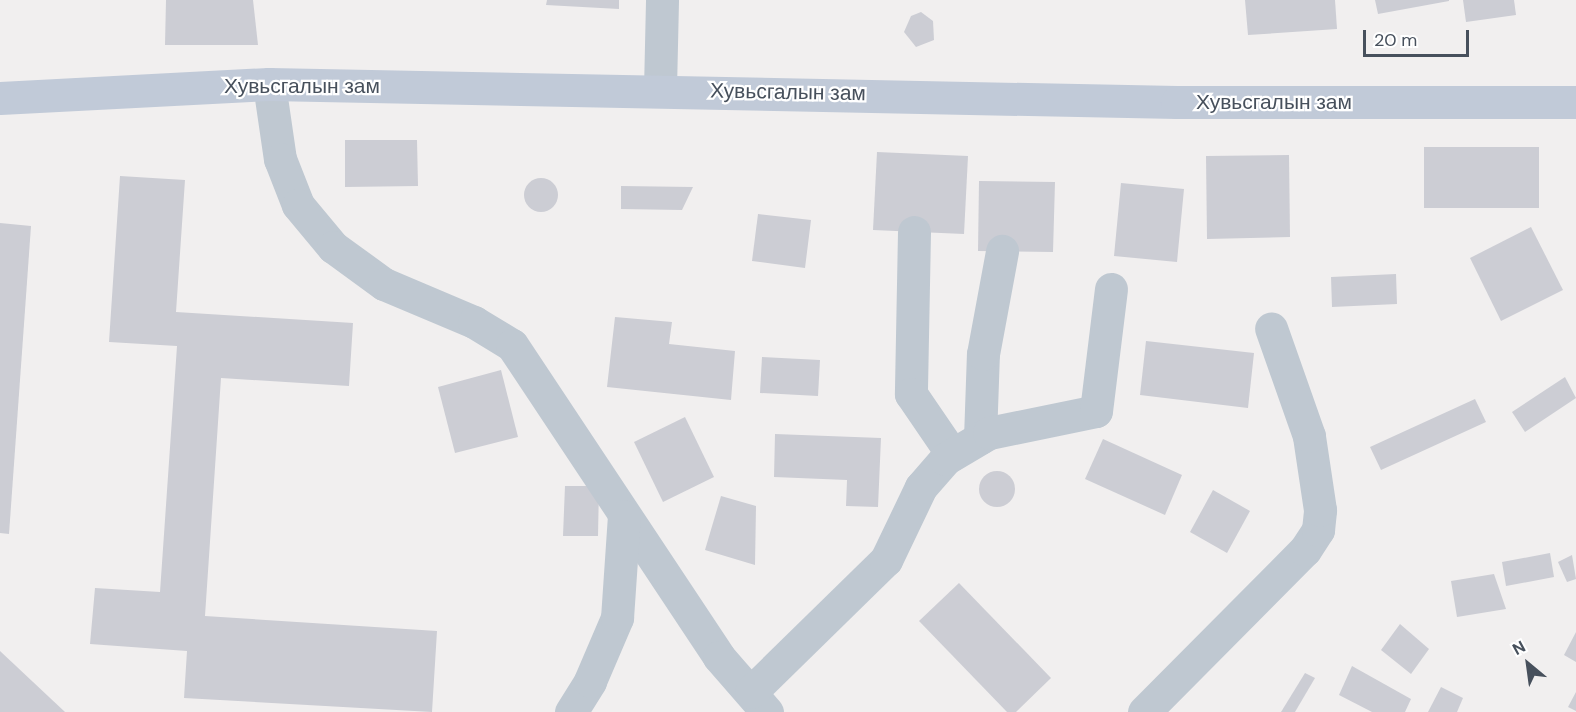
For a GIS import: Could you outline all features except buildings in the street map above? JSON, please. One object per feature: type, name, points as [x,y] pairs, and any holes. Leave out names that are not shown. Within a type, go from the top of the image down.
[{"type":"main road","name":"Хувьсгалын зам","points":[[0,98],[269,84],[660,89],[1177,102],[1576,102]]},
{"type":"street","points":[[660,89],[662,0]]},
{"type":"street","points":[[269,84],[280,159],[298,205],[333,247],[384,284],[474,322],[512,345],[624,516],[639,531],[719,657],[759,702],[886,560],[921,487],[966,446],[1096,411],[1111,289]]},
{"type":"street","points":[[914,232],[911,394],[966,446]]},
{"type":"street","points":[[966,446],[1002,251]]},
{"type":"street","points":[[1144,712],[1305,550],[1318,530],[1320,510],[1309,436],[1271,328]]},
{"type":"street","points":[[571,712],[590,681],[617,618],[624,516]]}]
